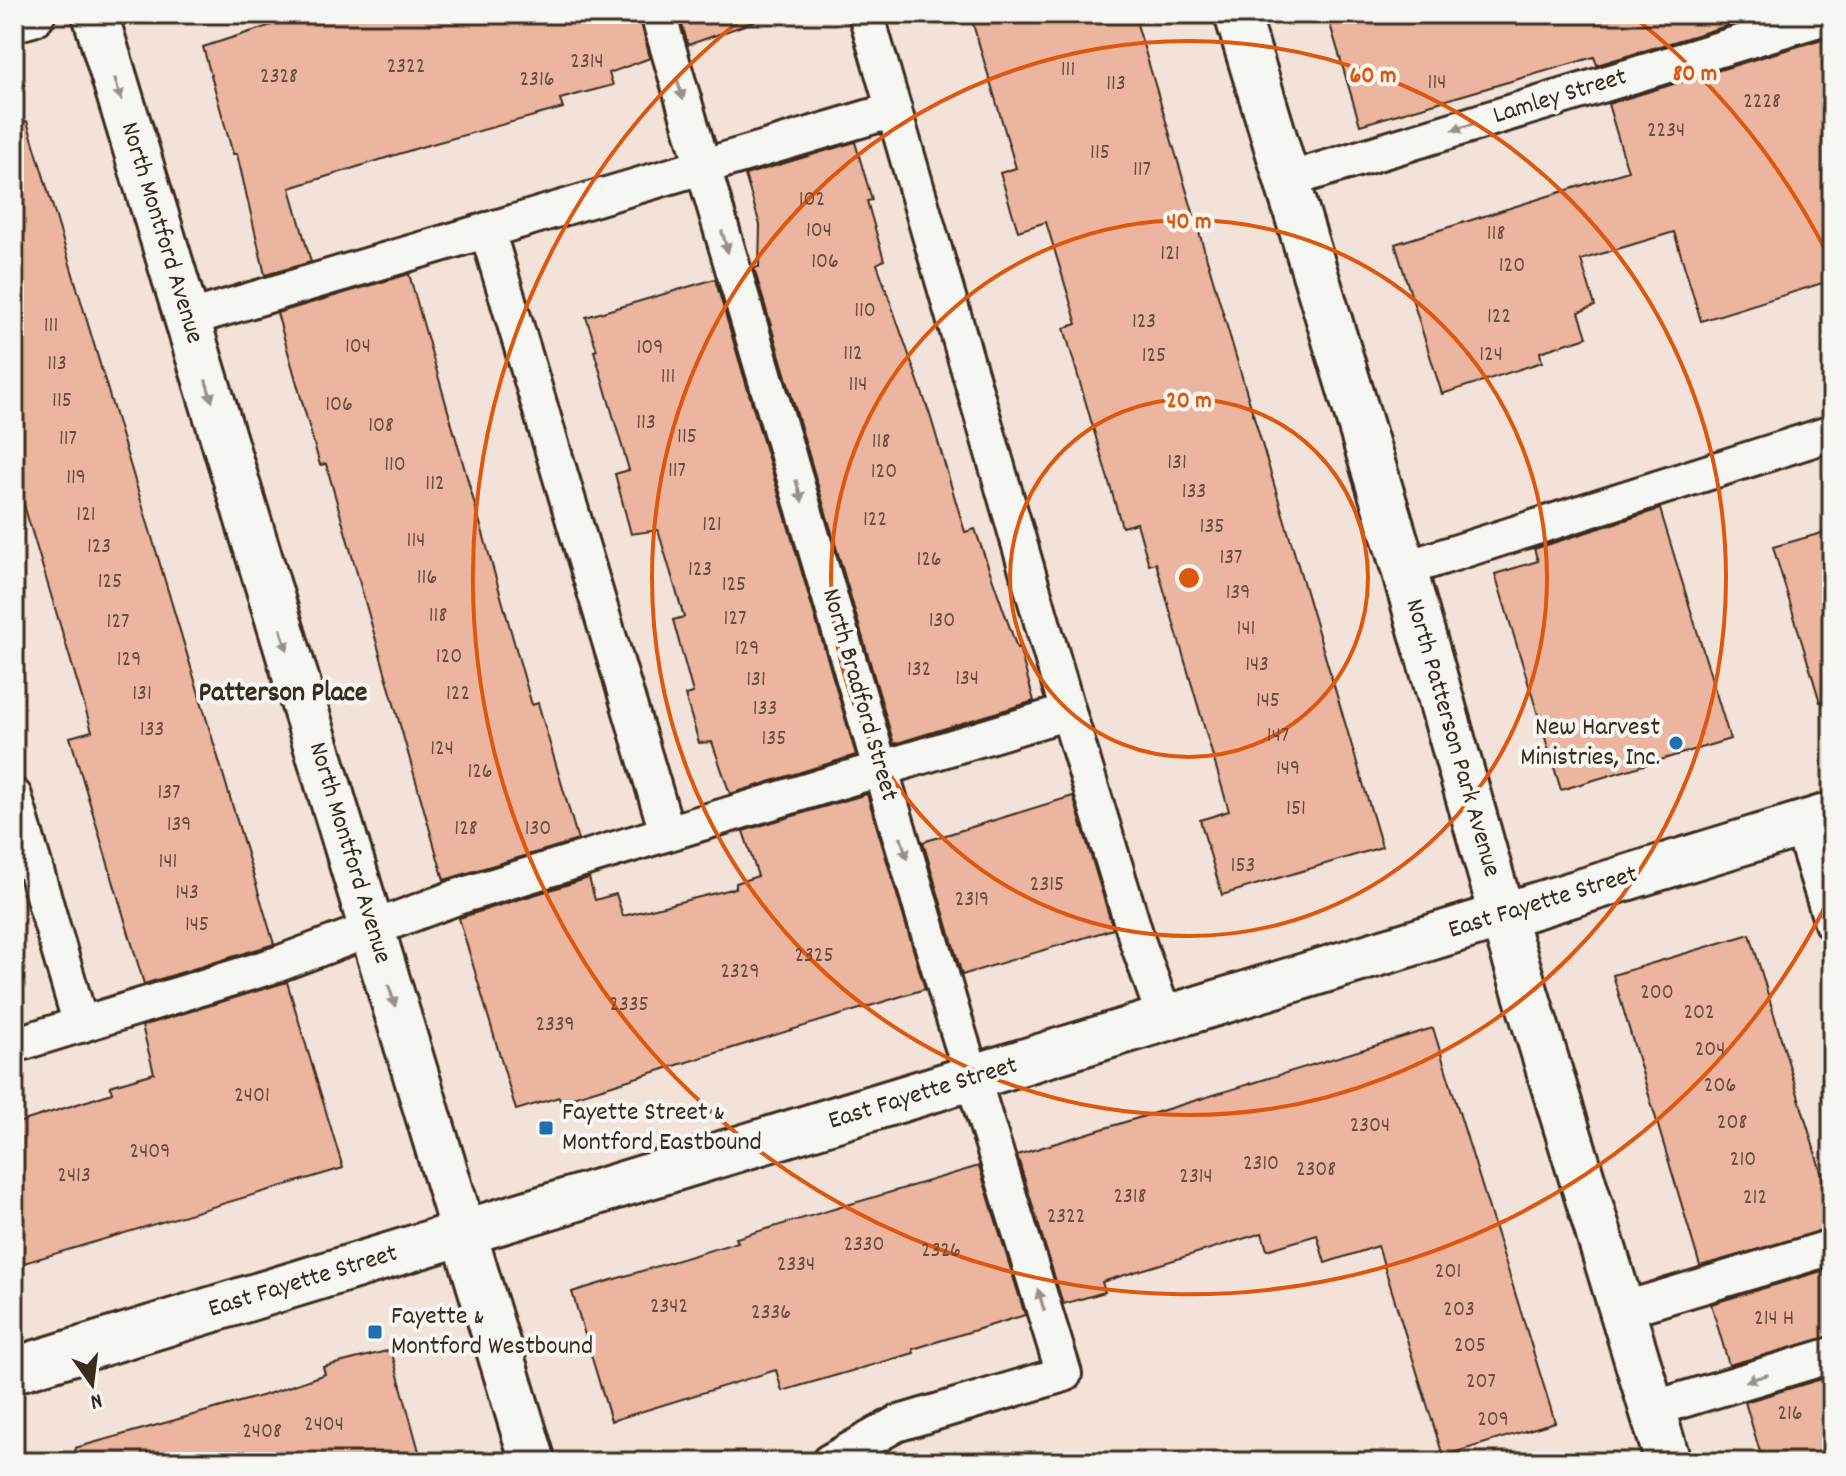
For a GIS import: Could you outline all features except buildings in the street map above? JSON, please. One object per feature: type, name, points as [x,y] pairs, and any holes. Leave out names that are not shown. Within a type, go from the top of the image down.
[{"type":"street","points":[[14,19],[32,14]]},
{"type":"street","name":"North Montford Avenue","points":[[95,14],[533,1462]]},
{"type":"street","name":"North Patterson Park Avenue","points":[[1237,14],[1404,569],[1502,915],[1668,1462]]},
{"type":"street","name":"East Fayette Street","points":[[14,1370],[1817,819]]},
{"type":"lane","name":"North Bradford Street","points":[[658,14],[972,1079],[1064,1374],[896,1424],[829,1462]]},
{"type":"lane","points":[[866,14],[1068,712],[1138,943],[1165,1019]]},
{"type":"lane","name":"Lamley Street","points":[[1288,180],[1832,15]]},
{"type":"lane","points":[[187,319],[894,110]]},
{"type":"lane","points":[[487,230],[667,832]]},
{"type":"lane","points":[[1404,569],[1832,433]]},
{"type":"lane","points":[[14,1045],[278,964],[457,897],[1068,712]]},
{"type":"lane","points":[[14,796],[81,1025]]},
{"type":"lane","points":[[1817,819],[1832,923]]},
{"type":"lane","points":[[1622,1310],[1832,1247]]},
{"type":"lane","points":[[1652,1409],[1832,1355]]},
{"type":"place","name":"New Harvest Ministries, Inc.","points":[[1676,743]]},
{"type":"place","name":"Fayette Street & Montford Eastbound","points":[[546,1128]]},
{"type":"place","name":"Fayette & Montford Westbound","points":[[375,1332]]},
{"type":"district","name":"Patterson Place","points":[[283,695]]}]
